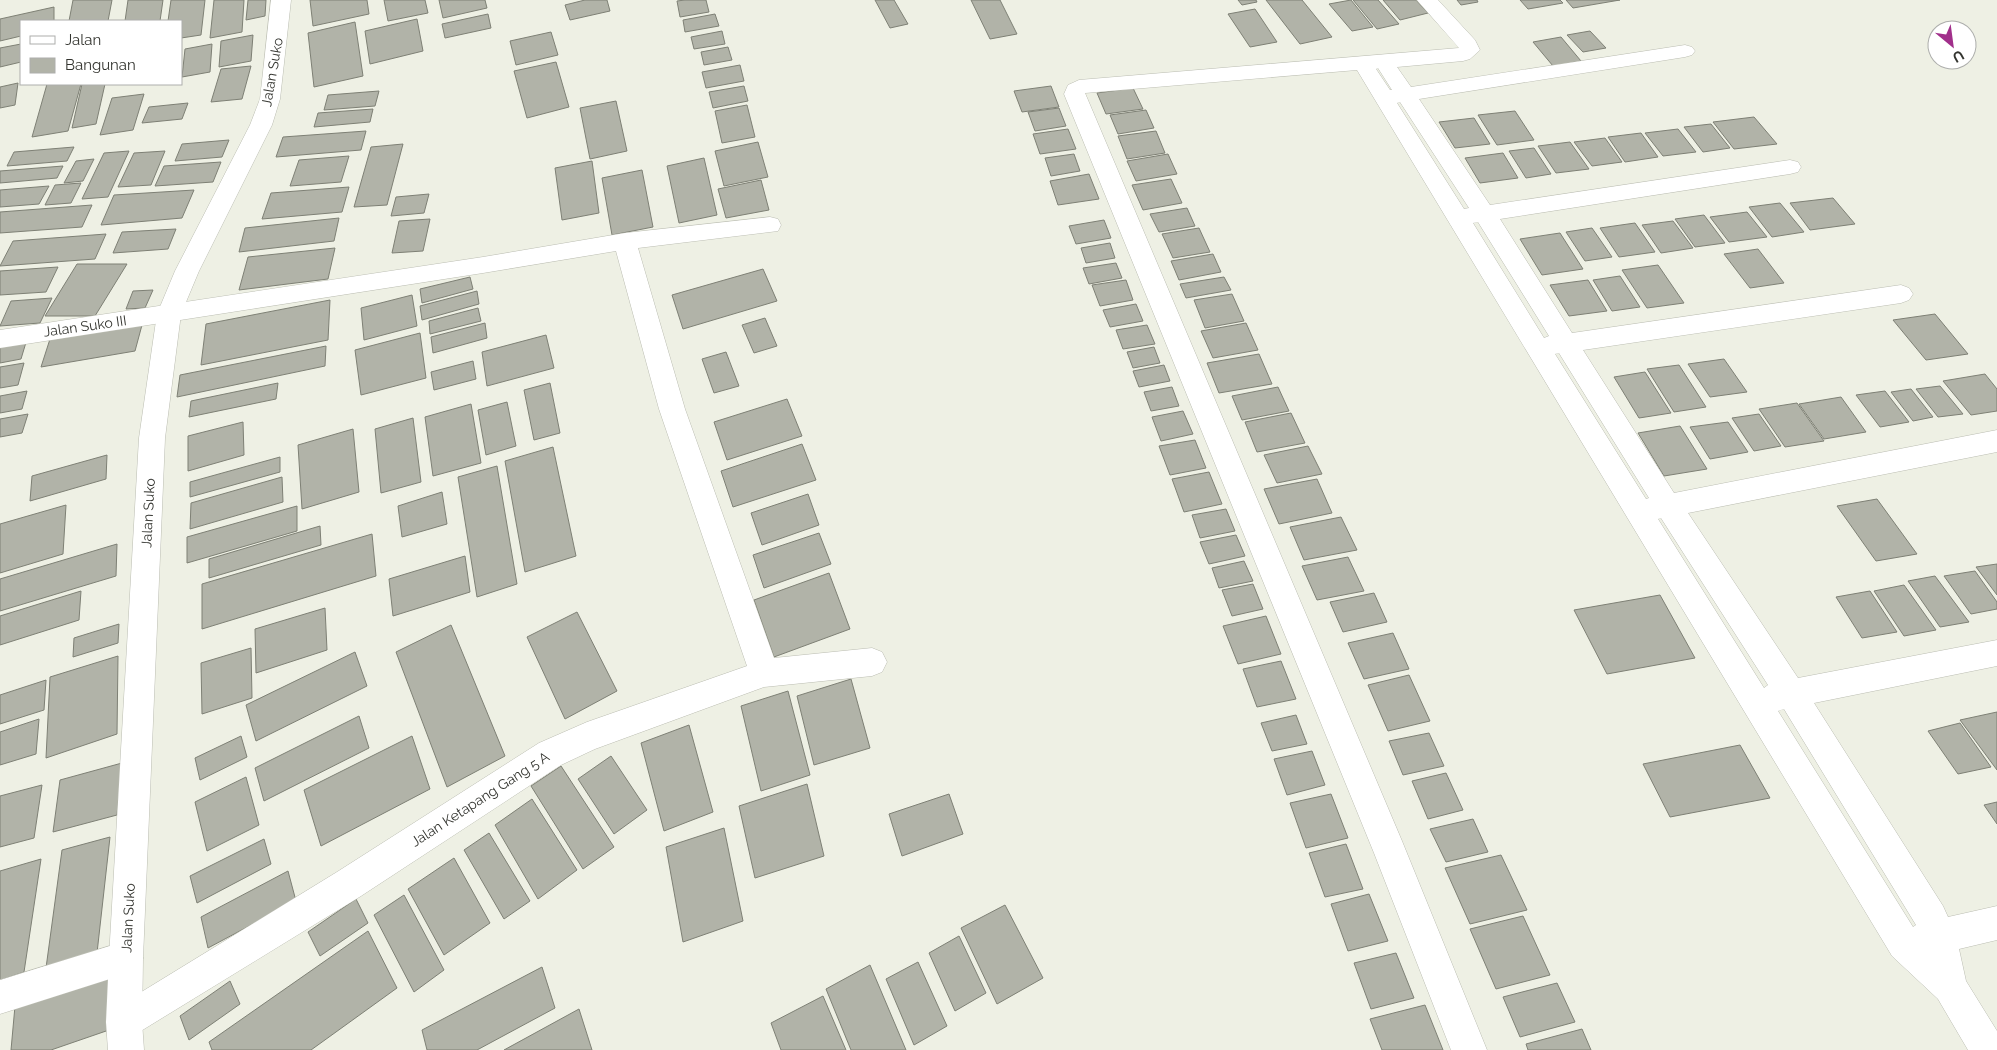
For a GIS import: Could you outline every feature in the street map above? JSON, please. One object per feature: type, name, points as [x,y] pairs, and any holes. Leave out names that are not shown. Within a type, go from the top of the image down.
[{"type":"street","name":"Jalan Suko","points":[[124,1036],[126,958],[152,438],[169,314],[187,271],[261,125],[270,99],[281,0]]},
{"type":"street","points":[[1427,0],[1468,44],[1470,50],[1463,55],[1079,87],[1075,90],[1074,94],[1386,844],[1469,1050]]},
{"type":"street","points":[[1395,96],[1685,51]]},
{"type":"street","points":[[1372,62],[1395,96],[1484,213],[1668,506],[1791,694],[1931,918],[1939,936],[1950,987]]},
{"type":"street","points":[[1395,96],[1458,218],[1904,944],[1950,987],[1988,1050]]},
{"type":"street","points":[[1458,218],[1790,167]]},
{"type":"street","name":"Jalan Suko III","points":[[0,339],[483,265],[625,241],[770,225]]},
{"type":"street","points":[[625,241],[672,410],[764,673]]},
{"type":"street","points":[[1537,347],[1901,294]]},
{"type":"street","points":[[1638,511],[1997,441]]},
{"type":"street","points":[[1754,700],[1997,653]]},
{"type":"street","name":"Jalan Ketapang Gang 5 A","points":[[124,1036],[349,884],[550,754],[587,737],[764,673],[872,662]]},
{"type":"street","points":[[1904,944],[1997,923]]},
{"type":"street","points":[[0,997],[126,958]]},
{"type":"building","points":[[73,0],[112,0],[108,20],[69,20]]},
{"type":"building","points":[[128,0],[163,0],[160,20],[125,20]]},
{"type":"building","points":[[171,0],[205,0],[201,35],[182,38],[182,20],[168,20]]},
{"type":"building","points":[[214,0],[244,0],[242,32],[210,38]]},
{"type":"building","points":[[248,0],[266,0],[265,16],[246,20]]},
{"type":"building","points":[[310,0],[367,0],[369,14],[313,26]]},
{"type":"building","points":[[384,0],[425,0],[428,13],[388,21]]},
{"type":"building","points":[[439,0],[485,0],[487,8],[443,18]]},
{"type":"building","points":[[585,0],[607,0],[610,11],[570,20],[565,5]]},
{"type":"building","points":[[706,0],[709,12],[680,17],[677,1]]},
{"type":"building","points":[[875,0],[894,0],[908,24],[890,28]]},
{"type":"building","points":[[971,0],[1000,0],[1017,34],[990,39]]},
{"type":"building","points":[[1238,0],[1256,0],[1257,2],[1242,5]]},
{"type":"building","points":[[1266,0],[1302,0],[1332,37],[1300,44]]},
{"type":"building","points":[[1351,0],[1373,27],[1352,31],[1329,4]]},
{"type":"building","points":[[1353,0],[1378,0],[1399,24],[1377,29]]},
{"type":"building","points":[[1383,0],[1416,0],[1428,13],[1400,20]]},
{"type":"building","points":[[1457,0],[1477,0],[1478,2],[1461,5]]},
{"type":"building","points":[[1520,0],[1560,0],[1563,3],[1528,9]]},
{"type":"building","points":[[1566,0],[1620,0],[1573,8]]},
{"type":"building","points":[[54,7],[54,20],[20,20],[20,36],[0,41],[0,19]]},
{"type":"building","points":[[1255,9],[1277,42],[1250,47],[1228,14]]},
{"type":"building","points":[[488,14],[491,28],[445,38],[442,24]]},
{"type":"building","points":[[715,14],[719,26],[685,32],[683,20]]},
{"type":"building","points":[[417,19],[423,51],[370,64],[365,31]]},
{"type":"building","points":[[355,22],[363,76],[314,87],[308,33]]},
{"type":"building","points":[[722,31],[725,44],[694,49],[691,37]]},
{"type":"building","points":[[1590,31],[1606,48],[1583,52],[1567,35]]},
{"type":"building","points":[[551,32],[558,55],[516,65],[510,41]]},
{"type":"building","points":[[253,35],[251,61],[219,67],[221,41]]},
{"type":"building","points":[[1561,37],[1581,61],[1553,66],[1533,42]]},
{"type":"building","points":[[20,44],[20,62],[0,67],[0,48]]},
{"type":"building","points":[[212,44],[210,72],[182,77],[185,49]]},
{"type":"building","points":[[728,47],[732,60],[704,65],[701,52]]},
{"type":"building","points":[[556,62],[569,107],[527,118],[514,71]]},
{"type":"building","points":[[740,65],[744,81],[706,88],[702,72]]},
{"type":"building","points":[[251,66],[242,99],[211,102],[221,69]]},
{"type":"building","points":[[18,83],[15,105],[0,108],[0,87]]},
{"type":"building","points":[[47,85],[81,85],[68,131],[32,137]]},
{"type":"building","points":[[82,85],[105,85],[96,124],[72,128]]},
{"type":"building","points":[[744,86],[748,101],[713,108],[709,92]]},
{"type":"building","points":[[1051,86],[1059,107],[1022,112],[1014,91]]},
{"type":"building","points":[[1133,88],[1143,109],[1106,114],[1097,93]]},
{"type":"building","points":[[379,91],[375,106],[324,110],[328,95]]},
{"type":"building","points":[[144,94],[133,130],[100,135],[112,98]]},
{"type":"building","points":[[616,101],[627,151],[590,159],[580,108]]},
{"type":"building","points":[[188,103],[182,119],[142,123],[149,107]]},
{"type":"building","points":[[747,105],[755,137],[722,143],[715,111]]},
{"type":"building","points":[[1059,108],[1066,126],[1035,131],[1028,112]]},
{"type":"building","points":[[373,109],[370,122],[314,127],[318,113]]},
{"type":"building","points":[[1146,110],[1154,128],[1118,134],[1110,115]]},
{"type":"building","points":[[1515,111],[1534,140],[1497,145],[1478,115]]},
{"type":"building","points":[[1754,117],[1777,144],[1734,149],[1713,122]]},
{"type":"building","points":[[1474,118],[1490,144],[1455,148],[1439,122]]},
{"type":"building","points":[[1711,124],[1730,148],[1703,152],[1684,127]]},
{"type":"building","points":[[1068,129],[1076,149],[1040,154],[1033,134]]},
{"type":"building","points":[[1678,129],[1696,152],[1663,156],[1645,133]]},
{"type":"building","points":[[366,131],[361,150],[276,157],[283,137]]},
{"type":"building","points":[[1156,131],[1165,153],[1127,159],[1118,136]]},
{"type":"building","points":[[1641,133],[1658,157],[1625,162],[1608,137]]},
{"type":"building","points":[[1605,138],[1622,162],[1592,166],[1574,142]]},
{"type":"building","points":[[229,140],[222,157],[175,161],[182,144]]},
{"type":"building","points":[[758,142],[768,177],[724,186],[715,151]]},
{"type":"building","points":[[1570,142],[1589,169],[1556,173],[1538,146]]},
{"type":"building","points":[[403,144],[387,205],[354,207],[371,147]]},
{"type":"building","points":[[74,147],[67,161],[7,166],[14,152]]},
{"type":"building","points":[[1534,148],[1551,174],[1526,178],[1509,151]]},
{"type":"building","points":[[129,151],[108,197],[82,199],[104,153]]},
{"type":"building","points":[[165,151],[151,185],[118,187],[134,153]]},
{"type":"building","points":[[1503,153],[1518,178],[1480,183],[1465,158]]},
{"type":"building","points":[[1074,154],[1080,171],[1051,176],[1045,158]]},
{"type":"building","points":[[1168,154],[1177,174],[1136,181],[1127,161]]},
{"type":"building","points":[[349,156],[341,182],[290,186],[299,160]]},
{"type":"building","points":[[704,158],[717,215],[679,223],[667,166]]},
{"type":"building","points":[[94,159],[83,181],[64,183],[76,161]]},
{"type":"building","points":[[592,161],[599,213],[562,220],[555,168]]},
{"type":"building","points":[[221,162],[213,182],[155,186],[164,166]]},
{"type":"building","points":[[63,166],[57,178],[0,183],[0,171]]},
{"type":"building","points":[[642,170],[653,227],[612,235],[602,178]]},
{"type":"building","points":[[1089,174],[1099,199],[1058,205],[1050,181]]},
{"type":"building","points":[[1171,179],[1182,203],[1143,210],[1132,185]]},
{"type":"building","points":[[761,180],[769,210],[726,218],[718,189]]},
{"type":"building","points":[[81,183],[71,203],[45,205],[55,185]]},
{"type":"building","points":[[49,186],[39,204],[0,207],[0,190]]},
{"type":"building","points":[[349,187],[342,212],[262,219],[271,193]]},
{"type":"building","points":[[194,190],[182,218],[101,225],[114,195]]},
{"type":"building","points":[[429,194],[424,213],[391,216],[396,197]]},
{"type":"building","points":[[1833,198],[1855,224],[1810,230],[1790,203]]},
{"type":"building","points":[[1780,203],[1804,232],[1772,237],[1749,207]]},
{"type":"building","points":[[92,205],[82,227],[0,233],[0,212]]},
{"type":"building","points":[[1187,208],[1195,226],[1159,232],[1150,214]]},
{"type":"building","points":[[1747,212],[1767,237],[1729,242],[1710,217]]},
{"type":"building","points":[[1704,215],[1725,243],[1695,247],[1675,219]]},
{"type":"building","points":[[339,218],[334,241],[239,252],[245,228]]},
{"type":"building","points":[[430,219],[423,251],[392,253],[399,221]]},
{"type":"building","points":[[1104,220],[1111,238],[1076,244],[1069,226]]},
{"type":"building","points":[[1673,221],[1693,248],[1661,253],[1642,225]]},
{"type":"building","points":[[1635,223],[1655,252],[1619,257],[1600,228]]},
{"type":"building","points":[[1199,228],[1210,252],[1173,258],[1162,234]]},
{"type":"building","points":[[1592,228],[1612,257],[1585,261],[1566,232]]},
{"type":"building","points":[[176,229],[168,249],[113,253],[122,232]]},
{"type":"building","points":[[1560,233],[1583,269],[1542,275],[1520,239]]},
{"type":"building","points":[[106,234],[95,259],[0,266],[13,241]]},
{"type":"building","points":[[1110,243],[1115,258],[1086,263],[1081,248]]},
{"type":"building","points":[[335,248],[328,279],[239,290],[248,257]]},
{"type":"building","points":[[1758,249],[1784,283],[1750,288],[1724,254]]},
{"type":"building","points":[[1213,254],[1221,272],[1179,280],[1171,261]]},
{"type":"building","points":[[1116,263],[1122,278],[1089,284],[1083,268]]},
{"type":"building","points":[[77,264],[127,264],[95,316],[45,316]]},
{"type":"building","points":[[1658,265],[1684,303],[1647,308],[1622,270]]},
{"type":"building","points":[[58,267],[46,292],[0,295],[0,271]]},
{"type":"building","points":[[763,269],[777,301],[683,329],[672,295]]},
{"type":"building","points":[[1620,276],[1640,307],[1612,311],[1593,280]]},
{"type":"building","points":[[470,277],[473,289],[422,303],[420,289]]},
{"type":"building","points":[[1224,277],[1231,290],[1186,298],[1180,284]]},
{"type":"building","points":[[1126,280],[1133,300],[1100,306],[1092,285]]},
{"type":"building","points":[[1588,280],[1607,311],[1569,316],[1550,285]]},
{"type":"building","points":[[153,290],[145,308],[126,309],[133,291]]},
{"type":"building","points":[[477,291],[479,304],[422,320],[420,306]]},
{"type":"building","points":[[1232,294],[1244,321],[1205,328],[1194,300]]},
{"type":"building","points":[[412,295],[417,326],[364,340],[361,308]]},
{"type":"building","points":[[52,298],[40,323],[0,326],[11,301]]},
{"type":"building","points":[[330,300],[328,340],[201,365],[206,324]]},
{"type":"building","points":[[1136,304],[1143,321],[1110,327],[1103,310]]},
{"type":"building","points":[[478,308],[481,321],[430,334],[429,321]]},
{"type":"building","points":[[1935,314],[1968,354],[1926,360],[1893,320]]},
{"type":"building","points":[[765,318],[777,346],[754,353],[742,325]]},
{"type":"building","points":[[485,323],[487,338],[433,353],[431,337]]},
{"type":"building","points":[[1246,323],[1258,350],[1213,358],[1201,331]]},
{"type":"building","points":[[142,325],[135,351],[41,367],[50,339]]},
{"type":"building","points":[[1147,325],[1155,344],[1123,349],[1116,330]]},
{"type":"building","points":[[420,333],[426,378],[361,395],[355,350]]},
{"type":"building","points":[[546,335],[554,368],[487,386],[482,352]]},
{"type":"building","points":[[27,339],[21,359],[0,363],[0,344]]},
{"type":"building","points":[[326,346],[325,366],[177,397],[180,375]]},
{"type":"building","points":[[1154,347],[1160,363],[1133,368],[1127,352]]},
{"type":"building","points":[[726,352],[739,386],[714,393],[702,359]]},
{"type":"building","points":[[1259,354],[1272,384],[1219,393],[1207,363]]},
{"type":"building","points":[[1724,359],[1747,392],[1710,397],[1688,364]]},
{"type":"building","points":[[473,361],[476,379],[434,390],[431,372]]},
{"type":"building","points":[[24,363],[18,385],[0,388],[0,367]]},
{"type":"building","points":[[1164,365],[1170,381],[1139,387],[1133,371]]},
{"type":"building","points":[[1679,365],[1706,407],[1674,412],[1647,369]]},
{"type":"building","points":[[1645,372],[1671,413],[1639,418],[1614,377]]},
{"type":"building","points":[[1985,374],[1997,389],[1997,411],[1971,415],[1943,381]]},
{"type":"building","points":[[278,383],[276,399],[189,417],[191,401]]},
{"type":"building","points":[[550,383],[560,433],[534,440],[524,390]]},
{"type":"building","points":[[1940,386],[1963,414],[1938,417],[1916,389]]},
{"type":"building","points":[[1172,387],[1179,406],[1151,411],[1144,392]]},
{"type":"building","points":[[1278,387],[1289,411],[1242,420],[1232,396]]},
{"type":"building","points":[[1911,389],[1933,417],[1913,421],[1891,392]]},
{"type":"building","points":[[27,391],[22,409],[0,413],[0,396]]},
{"type":"building","points":[[1885,391],[1909,422],[1880,427],[1856,395]]},
{"type":"building","points":[[1841,397],[1866,432],[1824,439],[1799,404]]},
{"type":"building","points":[[787,399],[802,436],[727,460],[714,422]]},
{"type":"building","points":[[507,402],[516,446],[486,455],[478,410]]},
{"type":"building","points":[[1797,403],[1824,441],[1785,447],[1759,409]]},
{"type":"building","points":[[471,404],[481,463],[433,476],[425,417]]},
{"type":"building","points":[[1183,411],[1193,434],[1161,441],[1152,417]]},
{"type":"building","points":[[1291,413],[1305,443],[1257,452],[1245,422]]},
{"type":"building","points":[[28,414],[22,433],[0,437],[0,419]]},
{"type":"building","points":[[1759,414],[1781,446],[1754,451],[1732,418]]},
{"type":"building","points":[[413,418],[421,482],[381,493],[375,429]]},
{"type":"building","points":[[243,422],[244,455],[188,471],[188,436]]},
{"type":"building","points":[[1728,422],[1748,452],[1710,459],[1690,427]]},
{"type":"building","points":[[1680,426],[1707,469],[1664,476],[1638,433]]},
{"type":"building","points":[[353,429],[359,492],[302,509],[298,445]]},
{"type":"building","points":[[1195,440],[1206,468],[1170,475],[1159,446]]},
{"type":"building","points":[[802,444],[816,480],[733,507],[721,471]]},
{"type":"building","points":[[1308,446],[1322,474],[1277,483],[1264,455]]},
{"type":"building","points":[[553,447],[576,556],[525,572],[505,461]]},
{"type":"building","points":[[107,455],[106,479],[30,501],[32,476]]},
{"type":"building","points":[[280,457],[280,472],[190,497],[190,482]]},
{"type":"building","points":[[497,466],[517,584],[477,597],[458,477]]},
{"type":"building","points":[[1209,472],[1222,504],[1184,512],[1172,479]]},
{"type":"building","points":[[282,477],[283,502],[190,529],[191,503]]},
{"type":"building","points":[[1317,479],[1332,513],[1279,524],[1264,489]]},
{"type":"building","points":[[442,492],[447,524],[402,537],[398,506]]},
{"type":"building","points":[[808,494],[819,525],[762,545],[751,513]]},
{"type":"building","points":[[1877,499],[1917,554],[1876,561],[1837,506]]},
{"type":"building","points":[[66,505],[63,554],[0,573],[0,524]]},
{"type":"building","points":[[297,506],[297,531],[187,563],[187,537]]},
{"type":"building","points":[[1226,509],[1235,531],[1200,538],[1192,515]]},
{"type":"building","points":[[1341,517],[1357,550],[1304,560],[1290,527]]},
{"type":"building","points":[[320,526],[321,545],[209,578],[209,559]]},
{"type":"building","points":[[819,533],[831,564],[764,588],[753,555]]},
{"type":"building","points":[[372,534],[376,576],[202,629],[202,584]]},
{"type":"building","points":[[1236,535],[1245,556],[1209,564],[1200,542]]},
{"type":"building","points":[[117,544],[116,576],[0,611],[0,579]]},
{"type":"building","points":[[465,556],[470,592],[393,616],[389,579]]},
{"type":"building","points":[[1348,557],[1364,591],[1317,600],[1302,566]]},
{"type":"building","points":[[1244,561],[1253,581],[1219,588],[1212,568]]},
{"type":"building","points":[[1997,564],[1997,595],[1976,567]]},
{"type":"building","points":[[1975,571],[1997,602],[1997,609],[1971,614],[1944,576]]},
{"type":"building","points":[[829,573],[850,629],[774,657],[754,600]]},
{"type":"building","points":[[1935,576],[1969,622],[1940,627],[1908,581]]},
{"type":"building","points":[[1253,584],[1263,609],[1232,616],[1222,590]]},
{"type":"building","points":[[1904,585],[1936,630],[1904,636],[1874,591]]},
{"type":"building","points":[[81,591],[79,620],[0,645],[0,616]]},
{"type":"building","points":[[1870,591],[1897,632],[1862,638],[1836,597]]},
{"type":"building","points":[[1374,593],[1387,622],[1343,632],[1330,602]]},
{"type":"building","points":[[1660,595],[1695,658],[1607,674],[1574,610]]},
{"type":"building","points":[[325,608],[327,650],[256,673],[255,629]]},
{"type":"building","points":[[577,612],[617,691],[565,719],[527,637]]},
{"type":"building","points":[[1266,616],[1281,654],[1238,664],[1223,626]]},
{"type":"building","points":[[119,624],[118,643],[73,657],[74,638]]},
{"type":"building","points":[[451,625],[505,756],[447,787],[396,652]]},
{"type":"building","points":[[1393,633],[1409,669],[1364,679],[1348,643]]},
{"type":"building","points":[[251,648],[252,698],[202,714],[201,663]]},
{"type":"building","points":[[355,652],[367,686],[256,741],[246,705]]},
{"type":"building","points":[[118,656],[117,734],[46,758],[50,677]]},
{"type":"building","points":[[1281,661],[1296,699],[1257,707],[1243,669]]},
{"type":"building","points":[[1409,675],[1430,721],[1388,731],[1368,685]]},
{"type":"building","points":[[851,679],[870,748],[814,765],[797,696]]},
{"type":"building","points":[[46,680],[44,710],[0,724],[0,695]]},
{"type":"building","points":[[788,691],[810,775],[761,791],[741,706]]},
{"type":"building","points":[[1997,712],[1997,770],[1960,720]]},
{"type":"building","points":[[1296,715],[1307,744],[1272,751],[1261,723]]},
{"type":"building","points":[[359,716],[369,748],[264,801],[255,768]]},
{"type":"building","points":[[39,719],[36,754],[0,765],[0,732]]},
{"type":"building","points":[[1960,723],[1991,767],[1958,774],[1928,731]]},
{"type":"building","points":[[689,725],[713,812],[664,831],[641,743]]},
{"type":"building","points":[[1429,733],[1444,766],[1403,775],[1389,741]]},
{"type":"building","points":[[241,736],[247,757],[200,780],[195,758]]},
{"type":"building","points":[[412,736],[430,789],[321,846],[304,790]]},
{"type":"building","points":[[1740,745],[1770,798],[1670,817],[1643,764]]},
{"type":"building","points":[[1312,751],[1325,785],[1287,795],[1274,759]]},
{"type":"building","points":[[611,756],[647,810],[614,834],[578,779]]},
{"type":"building","points":[[122,763],[117,815],[53,832],[60,780]]},
{"type":"building","points":[[561,766],[614,847],[583,869],[531,786]]},
{"type":"building","points":[[1446,773],[1463,810],[1428,819],[1412,781]]},
{"type":"building","points":[[246,777],[259,825],[207,851],[195,802]]},
{"type":"building","points":[[807,784],[824,856],[755,878],[739,806]]},
{"type":"building","points":[[42,785],[34,838],[0,847],[0,796]]},
{"type":"building","points":[[949,794],[963,834],[902,856],[889,814]]},
{"type":"building","points":[[1331,794],[1348,838],[1306,848],[1290,803]]},
{"type":"building","points":[[532,799],[577,870],[538,899],[495,825]]},
{"type":"building","points":[[1997,802],[1997,824],[1984,805]]},
{"type":"building","points":[[1473,819],[1488,852],[1446,862],[1430,829]]},
{"type":"building","points":[[724,828],[743,921],[683,942],[666,847]]},
{"type":"building","points":[[489,833],[530,901],[504,919],[464,850]]},
{"type":"building","points":[[110,837],[97,953],[46,968],[62,850]]},
{"type":"building","points":[[264,839],[271,864],[197,903],[190,876]]},
{"type":"building","points":[[1346,844],[1363,889],[1325,897],[1309,853]]},
{"type":"building","points":[[1501,855],[1527,910],[1470,924],[1445,868]]},
{"type":"building","points":[[454,858],[490,923],[444,955],[408,889]]},
{"type":"building","points":[[41,859],[24,972],[0,980],[0,871]]},
{"type":"building","points":[[288,871],[296,901],[208,948],[201,917]]},
{"type":"building","points":[[1369,894],[1388,941],[1348,951],[1331,904]]},
{"type":"building","points":[[404,895],[444,970],[414,992],[374,915]]},
{"type":"building","points":[[356,899],[368,923],[320,956],[308,932]]},
{"type":"building","points":[[1005,905],[1043,978],[997,1004],[961,928]]},
{"type":"building","points":[[1523,916],[1550,975],[1496,989],[1470,929]]},
{"type":"building","points":[[368,931],[397,988],[311,1050],[212,1050],[209,1042]]},
{"type":"building","points":[[959,936],[986,993],[955,1011],[929,953]]},
{"type":"building","points":[[1396,953],[1414,998],[1371,1009],[1354,963]]},
{"type":"building","points":[[918,962],[947,1026],[914,1045],[886,979]]},
{"type":"building","points":[[870,965],[906,1050],[851,1050],[826,989]]},
{"type":"building","points":[[542,967],[555,1008],[477,1050],[427,1050],[422,1030]]},
{"type":"building","points":[[112,973],[109,1030],[51,1050],[11,1050],[15,1006]]},
{"type":"building","points":[[230,981],[240,1004],[189,1040],[180,1016]]},
{"type":"building","points":[[1557,983],[1575,1022],[1520,1037],[1503,997]]},
{"type":"building","points":[[823,996],[846,1050],[781,1050],[771,1023]]},
{"type":"building","points":[[1425,1005],[1443,1050],[1382,1050],[1370,1019]]},
{"type":"building","points":[[579,1009],[592,1050],[504,1050]]},
{"type":"building","points":[[1582,1029],[1591,1050],[1528,1050],[1526,1044]]}]
